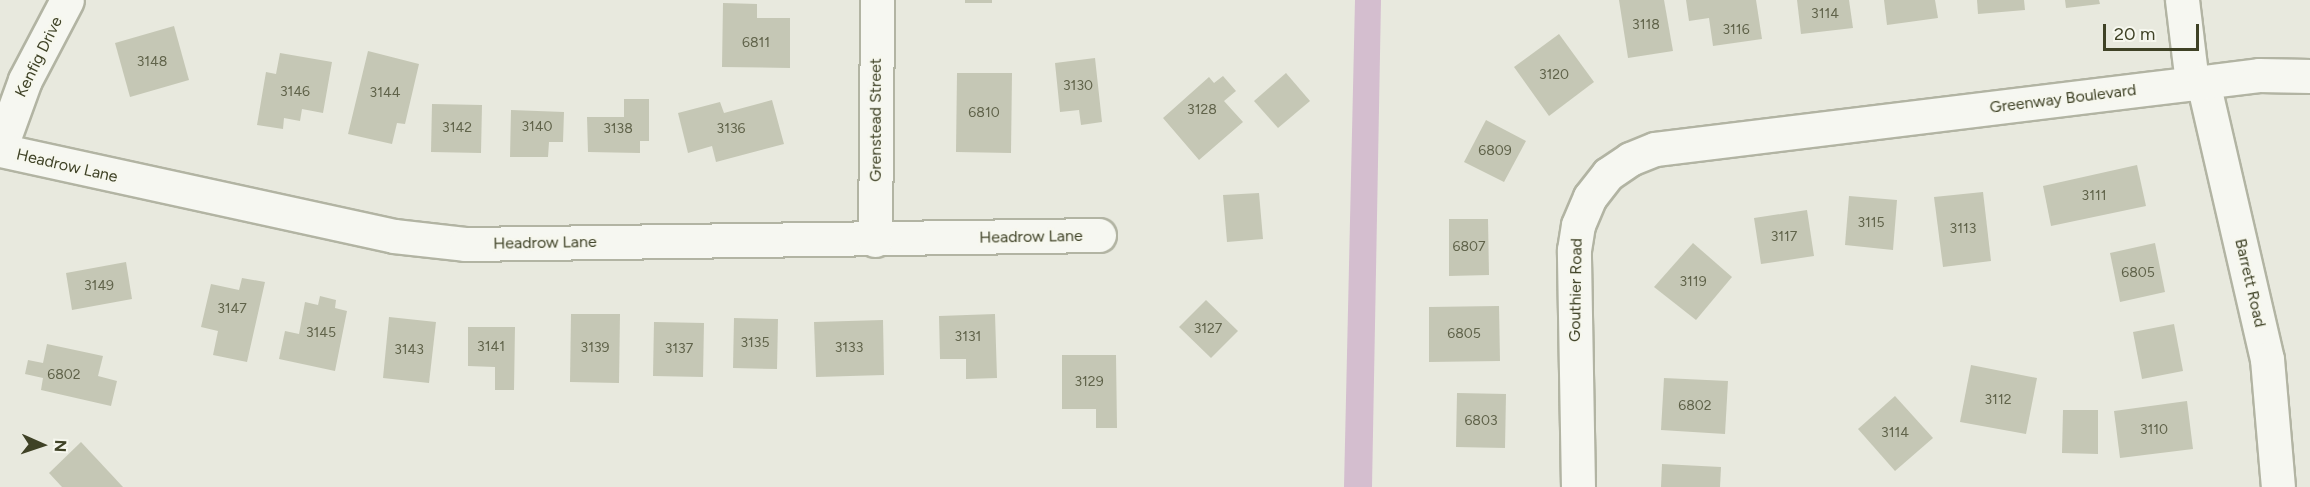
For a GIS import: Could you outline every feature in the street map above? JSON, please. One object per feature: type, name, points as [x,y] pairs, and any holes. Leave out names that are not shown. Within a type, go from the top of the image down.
[{"type":"street","name":"Kenfig Drive","points":[[0,149],[25,80],[67,0]]},
{"type":"street","name":"Grenstead Street","points":[[875,240],[877,0]]},
{"type":"street","name":"Barrett Road","points":[[2182,0],[2198,82],[2267,359],[2278,487]]},
{"type":"street","name":"Greenway Boulevard","points":[[1817,129],[2259,75],[2310,76]]},
{"type":"street","name":"Gouthier Road","points":[[1578,487],[1574,250],[1578,225],[1590,197],[1608,174],[1630,159],[1655,149],[1817,129]]},
{"type":"street","name":"Headrow Lane","points":[[0,149],[394,237],[441,242],[875,240],[1099,235]]},
{"type":"shaded area","points":[[1355,0],[1381,0],[1372,487],[1344,487]]},
{"type":"building","points":[[965,0],[992,0],[992,3],[965,3]]},
{"type":"building","points":[[1619,0],[1664,0],[1673,51],[1628,58]]},
{"type":"building","points":[[1686,0],[1756,0],[1762,39],[1713,46],[1709,18],[1689,21]]},
{"type":"building","points":[[1797,0],[1849,0],[1853,28],[1801,34]]},
{"type":"building","points":[[1884,0],[1935,0],[1938,18],[1887,25]]},
{"type":"building","points":[[1977,0],[2024,0],[2025,10],[1978,14]]},
{"type":"building","points":[[2065,0],[2099,0],[2100,4],[2066,8]]},
{"type":"building","points":[[723,3],[757,4],[757,18],[790,18],[790,68],[722,67]]},
{"type":"building","points":[[174,26],[189,80],[130,97],[115,43]]},
{"type":"building","points":[[1559,34],[1594,82],[1549,116],[1514,67]]},
{"type":"building","points":[[368,51],[419,64],[405,124],[397,123],[392,144],[348,134]]},
{"type":"building","points":[[280,53],[332,62],[323,113],[302,109],[300,121],[284,118],[283,129],[257,125],[266,72],[276,74]]},
{"type":"building","points":[[1095,58],[1102,122],[1081,125],[1079,110],[1060,112],[1055,63]]},
{"type":"building","points":[[957,73],[1012,73],[1011,153],[956,152]]},
{"type":"building","points":[[1286,73],[1310,101],[1278,128],[1254,101]]},
{"type":"building","points":[[1223,76],[1236,91],[1224,101],[1243,122],[1199,160],[1163,118],[1209,77],[1214,83]]},
{"type":"building","points":[[624,99],[649,99],[649,141],[640,141],[640,153],[588,152],[587,117],[624,117]]},
{"type":"building","points":[[772,100],[784,144],[716,162],[712,146],[688,153],[678,113],[720,102],[724,113]]},
{"type":"building","points":[[432,104],[482,105],[481,153],[431,152]]},
{"type":"building","points":[[511,110],[564,112],[563,142],[549,142],[548,157],[510,157]]},
{"type":"building","points":[[1486,120],[1526,141],[1504,182],[1464,162]]},
{"type":"building","points":[[2137,165],[2146,206],[2051,226],[2043,186]]},
{"type":"building","points":[[1983,192],[1991,261],[1943,267],[1934,197]]},
{"type":"building","points":[[1259,193],[1263,239],[1227,242],[1223,195]]},
{"type":"building","points":[[1849,196],[1897,200],[1893,250],[1845,245]]},
{"type":"building","points":[[1807,210],[1814,256],[1761,264],[1754,218]]},
{"type":"building","points":[[1449,219],[1488,219],[1489,275],[1449,276]]},
{"type":"building","points":[[1693,243],[1732,277],[1696,320],[1654,287]]},
{"type":"building","points":[[2155,243],[2165,292],[2120,302],[2110,253]]},
{"type":"building","points":[[126,262],[132,299],[72,310],[66,273]]},
{"type":"building","points":[[242,278],[265,282],[247,362],[213,355],[218,331],[201,327],[211,284],[239,290]]},
{"type":"building","points":[[320,296],[336,300],[335,308],[347,311],[335,371],[279,359],[285,331],[299,334],[305,302],[318,305]]},
{"type":"building","points":[[1206,300],[1238,331],[1211,358],[1179,327]]},
{"type":"building","points":[[1499,306],[1500,361],[1429,362],[1429,307]]},
{"type":"building","points":[[571,314],[620,314],[619,383],[570,382]]},
{"type":"building","points":[[995,314],[997,378],[966,379],[966,359],[940,359],[939,316]]},
{"type":"building","points":[[389,317],[436,322],[429,383],[383,378]]},
{"type":"building","points":[[734,318],[778,319],[777,369],[733,368]]},
{"type":"building","points":[[883,320],[884,375],[816,377],[814,322]]},
{"type":"building","points":[[654,322],[704,323],[703,377],[653,376]]},
{"type":"building","points":[[2174,324],[2183,371],[2142,379],[2133,332]]},
{"type":"building","points":[[468,327],[515,327],[514,390],[495,390],[495,367],[468,366]]},
{"type":"building","points":[[47,344],[103,356],[98,376],[117,381],[111,406],[41,390],[43,378],[25,374],[28,360],[43,363]]},
{"type":"building","points":[[1062,355],[1116,355],[1117,428],[1096,428],[1096,409],[1062,409]]},
{"type":"building","points":[[1971,365],[2037,378],[2026,434],[1960,422]]},
{"type":"building","points":[[1664,378],[1728,381],[1725,434],[1661,430]]},
{"type":"building","points":[[1457,393],[1506,394],[1505,448],[1456,447]]},
{"type":"building","points":[[1895,396],[1933,438],[1895,471],[1858,429]]},
{"type":"building","points":[[2187,401],[2193,449],[2120,458],[2114,411]]},
{"type":"building","points":[[2063,410],[2098,410],[2098,454],[2062,453]]},
{"type":"building","points":[[81,442],[123,487],[62,487],[49,473]]},
{"type":"building","points":[[1662,464],[1721,467],[1720,487],[1661,487]]}]
